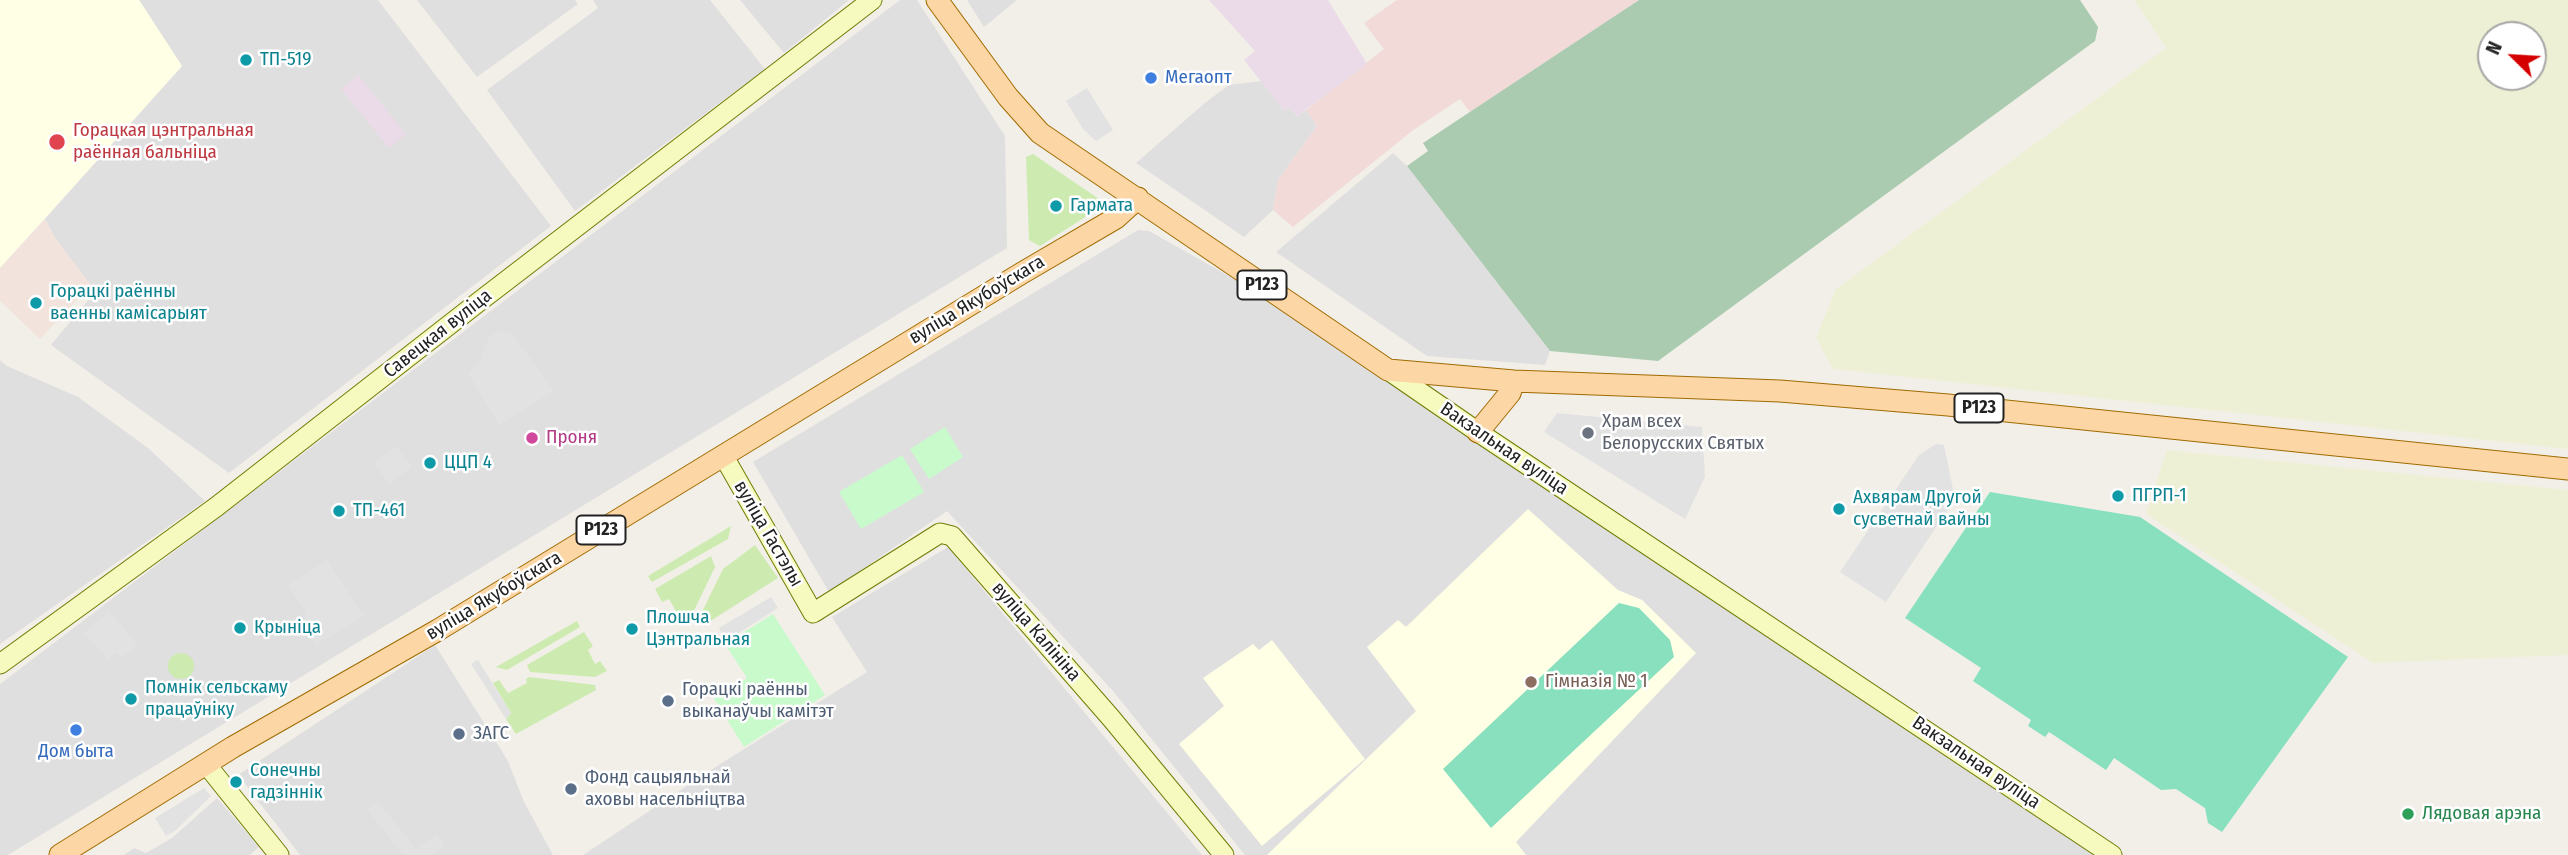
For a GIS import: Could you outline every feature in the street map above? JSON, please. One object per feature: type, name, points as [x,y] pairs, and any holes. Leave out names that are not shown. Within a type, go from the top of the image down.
[{"type":"main road","name":"Савецкая вуліца","points":[[0,664],[216,507],[476,303],[872,0]]},
{"type":"main road","name":"Вакзальная вуліца","points":[[937,0],[1007,97],[1032,125],[1059,146],[1478,432],[2112,855]]},
{"type":"main road","name":"вуліца Якубоўскага","points":[[60,855],[206,764],[438,630],[1022,272],[1116,219],[1138,198]]},
{"type":"main road","name":"Р123","points":[[1388,370],[1514,381],[1780,390],[2568,468]]},
{"type":"main road","points":[[1478,432],[1510,393],[1514,381]]},
{"type":"main road","name":"вуліца Гастэлы","points":[[723,455],[813,613]]},
{"type":"main road","name":"вуліца Калініна","points":[[813,613],[930,538],[940,533],[952,536],[1111,718],[1224,855]]},
{"type":"main road","points":[[206,764],[279,855]]},
{"type":"shaded area","name":"Горацкая цэнтральная раённая бальніца","points":[[0,0],[139,0],[182,66],[0,268]]},
{"type":"shaded area","points":[[139,0],[378,0],[551,226],[229,473],[51,345],[95,292],[55,238],[45,219],[182,66]]},
{"type":"shaded area","points":[[417,0],[575,0],[578,4],[477,77]]},
{"type":"shaded area","points":[[593,0],[710,0],[765,69],[575,211],[487,90],[598,8]]},
{"type":"shaded area","points":[[740,0],[849,0],[784,53]]},
{"type":"shaded area","points":[[900,0],[917,0],[1005,136],[1007,248],[8,855],[0,855],[0,684]]},
{"type":"shaded area","points":[[967,0],[1017,0],[984,27]]},
{"type":"shaded area","points":[[1209,0],[1328,0],[1367,64],[1297,116],[1289,107],[1284,110],[1244,60],[1255,51]]},
{"type":"shaded area","points":[[1397,0],[1639,0],[1470,112],[1460,99],[1412,131],[1293,227],[1273,210],[1278,180],[1317,126],[1306,110],[1384,49],[1364,23]]},
{"type":"shaded area","points":[[1639,0],[2080,0],[2098,27],[2095,41],[1658,361],[1550,351],[1407,166],[1428,151],[1423,143]]},
{"type":"shaded area","points":[[2134,0],[2568,0],[2568,449],[1833,369],[1816,338],[1836,289],[2166,48]]},
{"type":"shaded area","points":[[358,75],[406,134],[389,148],[341,89]]},
{"type":"shaded area","points":[[1262,81],[1284,110],[1289,107],[1297,116],[1306,110],[1317,126],[1278,180],[1273,210],[1244,237],[1136,163],[1229,85]]},
{"type":"shaded area","points":[[1087,88],[1113,130],[1096,141],[1083,129],[1066,101]]},
{"type":"shaded area","points":[[1393,153],[1407,166],[1550,351],[1545,365],[1427,356],[1276,252]]},
{"type":"shaded area","points":[[45,219],[55,238],[91,285],[40,339],[0,301],[0,268]]},
{"type":"shaded area","points":[[1138,230],[1149,231],[1238,281],[1499,445],[2107,855],[1245,855],[1113,691],[947,511],[829,592],[753,462]]},
{"type":"shaded area","points":[[499,331],[512,333],[554,391],[499,425],[468,373],[479,362],[489,337]]},
{"type":"shaded area","points":[[0,360],[7,366],[78,397],[148,448],[205,501],[0,644]]},
{"type":"shaded area","points":[[1557,413],[1702,427],[1705,477],[1685,519],[1544,432]]},
{"type":"shaded area","points":[[1936,444],[1944,445],[1955,499],[1886,602],[1840,572],[1919,455]]},
{"type":"shaded area","points":[[396,446],[412,467],[389,484],[374,463]]},
{"type":"shaded area","points":[[2167,450],[2568,490],[2568,655],[2373,663],[2146,514]]},
{"type":"shaded area","name":"Гімназія № 1","points":[[1528,509],[1618,590],[1642,600],[1696,653],[1516,842],[1526,855],[1267,855],[1416,711],[1367,647],[1398,620],[1406,627]]},
{"type":"shaded area","points":[[948,547],[1202,855],[583,855],[714,768],[867,672],[832,617]]},
{"type":"shaded area","points":[[327,560],[364,616],[316,645],[304,630],[306,613],[288,585]]},
{"type":"shaded area","points":[[771,597],[778,608],[726,641],[719,628]]},
{"type":"shaded area","points":[[109,611],[138,644],[122,658],[116,652],[108,660],[84,633]]},
{"type":"shaded area","points":[[1272,640],[1365,759],[1262,846],[1179,744],[1224,706],[1203,678],[1253,644],[1259,650]]},
{"type":"shaded area","points":[[435,645],[508,761],[524,802],[553,855],[300,855],[238,775]]},
{"type":"shaded area","points":[[478,660],[511,713],[506,719],[471,664]]},
{"type":"shaded area","points":[[204,788],[211,796],[176,830],[166,836],[155,818]]},
{"type":"shaded area","points":[[217,798],[259,847],[250,855],[124,855],[134,848],[146,853],[172,838]]},
{"type":"shaded area","points":[[378,801],[416,849],[437,834],[445,845],[432,855],[403,855],[367,810]]},
{"type":"green space","points":[[1033,154],[1099,199],[1101,207],[1040,246],[1029,240],[1026,157]]},
{"type":"green space","points":[[945,427],[963,457],[929,479],[910,449]]},
{"type":"green space","points":[[902,455],[924,492],[861,529],[839,492]]},
{"type":"green space","points":[[1990,492],[2140,517],[2348,657],[2222,832],[2208,823],[2205,808],[2176,789],[2161,790],[2114,758],[2106,770],[2049,732],[2045,737],[2028,726],[2031,720],[1973,681],[1981,668],[1905,618]]},
{"type":"green space","points":[[731,526],[728,539],[652,582],[648,576]]},
{"type":"green space","points":[[755,545],[778,578],[704,625],[697,622],[723,569]]},
{"type":"green space","points":[[711,556],[715,567],[688,623],[678,626],[673,616],[677,613],[669,599],[662,602],[655,589]]},
{"type":"green space","points":[[1619,603],[1639,608],[1670,640],[1674,657],[1491,828],[1443,769]]},
{"type":"green space","points":[[773,614],[825,695],[744,747],[714,699],[747,678],[725,644]]},
{"type":"green space","points":[[577,621],[580,627],[507,670],[496,667]]},
{"type":"green space","points":[[584,632],[593,646],[588,650],[595,664],[600,661],[607,671],[595,677],[530,672],[527,665]]},
{"type":"green space","points":[[181,653],[190,657],[194,666],[190,675],[181,679],[172,675],[168,666],[172,657]]},
{"type":"green space","points":[[529,677],[595,685],[596,690],[516,734],[506,719],[511,713],[493,683],[499,680],[508,693],[527,683],[526,679]]},
{"type":"place","name":"ТП-519","points":[[246,60]]},
{"type":"place","name":"Мегаопт","points":[[1151,78]]},
{"type":"place","name":"Горацкая цэнтральная раённая бальніца","points":[[57,142]]},
{"type":"place","name":"Гармата","points":[[1056,206]]},
{"type":"place","name":"Горацкі раённы ваенны камісарыят","points":[[36,303]]},
{"type":"place","name":"Храм всех Белорусских Святых","points":[[1588,433]]},
{"type":"place","name":"Проня","points":[[532,438]]},
{"type":"place","name":"ЦЦП 4","points":[[430,463]]},
{"type":"place","name":"ПГРП-1","points":[[2118,496]]},
{"type":"place","name":"Ахвярам Другой сусветнай вайны","points":[[1839,509]]},
{"type":"place","name":"ТП-461","points":[[339,511]]},
{"type":"place","name":"Крыніца","points":[[240,628]]},
{"type":"place","name":"Плошча Цэнтральная","points":[[632,629]]},
{"type":"place","name":"Гімназія № 1","points":[[1531,682]]},
{"type":"place","name":"Помнік сельскаму працаўніку","points":[[131,699]]},
{"type":"place","name":"Горацкі раённы выканаўчы камітэт","points":[[668,701]]},
{"type":"place","name":"Дом быта","points":[[76,730]]},
{"type":"place","name":"ЗАГС","points":[[459,734]]},
{"type":"place","name":"Сонечны гадзіннік","points":[[236,782]]},
{"type":"place","name":"Фонд сацыяльнай аховы насельніцтва","points":[[571,789]]},
{"type":"place","name":"Лядовая арэна","points":[[2408,814]]}]
